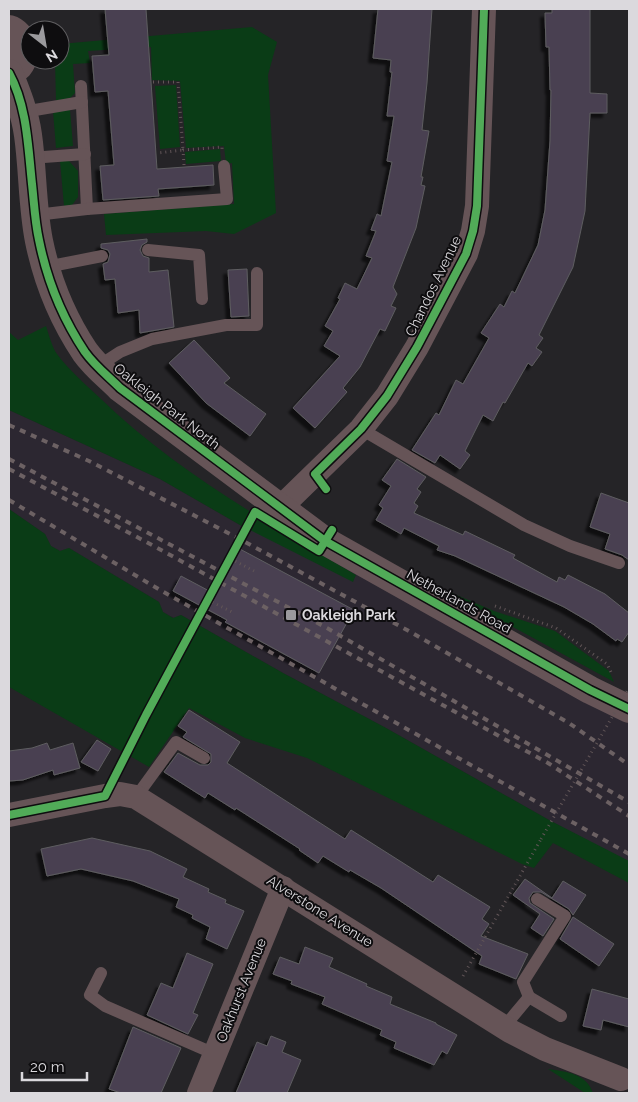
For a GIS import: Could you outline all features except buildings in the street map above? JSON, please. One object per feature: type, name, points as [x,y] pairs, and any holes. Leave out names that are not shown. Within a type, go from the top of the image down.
[{"type":"street","name":"Chandos Avenue","points":[[268,509],[361,429],[387,396],[417,347],[466,254],[474,231],[476,206],[484,9]]},
{"type":"street","name":"Oakleigh Park North","points":[[12,22],[22,39],[24,52],[20,65],[9,73],[23,112],[28,135],[38,239],[61,310],[97,367],[268,509]]},
{"type":"street","name":"Netherlands Road","points":[[268,509],[590,690],[629,709]]},
{"type":"street","name":"Alverstone Avenue","points":[[9,816],[105,796],[120,794],[136,797],[504,1027],[545,1049],[622,1083]]},
{"type":"street","name":"Oakhurst Avenue","points":[[199,1093],[283,888]]},
{"type":"lane","points":[[81,86],[87,209]]},
{"type":"lane","points":[[23,112],[82,102]]},
{"type":"lane","points":[[30,158],[85,154]]},
{"type":"lane","points":[[36,215],[87,209],[227,199],[224,166]]},
{"type":"lane","points":[[148,250],[199,255],[202,299]]},
{"type":"lane","points":[[46,267],[102,256]]},
{"type":"lane","points":[[97,367],[120,352],[152,339],[226,325],[257,324],[258,273]]},
{"type":"lane","points":[[361,429],[524,525],[570,546],[619,563]]},
{"type":"lane","points":[[136,797],[176,742],[204,758]]},
{"type":"lane","points":[[537,899],[565,916],[522,982],[529,997],[562,1016]]},
{"type":"lane","points":[[101,973],[90,995],[104,1006],[215,1054]]},
{"type":"lane","points":[[504,1027],[529,997]]},
{"type":"path","points":[[153,82],[178,82],[184,165]]},
{"type":"path","points":[[158,153],[222,147],[224,166]]},
{"type":"path","points":[[105,796],[146,714],[231,559],[268,509]]},
{"type":"path","points":[[231,559],[254,571]]},
{"type":"path","points":[[208,600],[232,612]]},
{"type":"path","points":[[492,606],[556,628],[607,664],[612,675]]},
{"type":"path","points":[[453,994],[629,688]]},
{"type":"shaded area","points":[[9,410],[160,479],[240,525],[356,574],[254,514],[292,535],[319,546],[629,709],[629,863],[181,615],[174,618],[163,612],[159,602],[69,548],[60,551],[51,546],[45,534],[9,509]]},
{"type":"green space","points":[[252,27],[277,42],[268,75],[276,213],[234,234],[206,231],[106,235],[104,214],[234,204],[232,163],[226,164],[224,146],[186,148],[180,81],[152,80],[151,47],[88,51],[90,63],[73,64],[75,93],[70,98],[56,101],[55,70],[70,70],[70,43]]},
{"type":"green space","points":[[176,85],[180,147],[160,149],[155,86]]},
{"type":"green space","points":[[70,110],[73,146],[56,148],[53,111]]},
{"type":"green space","points":[[220,149],[221,161],[186,164],[185,152]]},
{"type":"green space","points":[[60,161],[69,161],[78,171],[78,197],[72,205],[64,206]]},
{"type":"green space","points":[[46,326],[54,348],[62,360],[129,424],[159,449],[223,494],[356,575],[353,582],[240,525],[160,479],[9,410],[9,332],[18,340]]},
{"type":"green space","points":[[9,509],[45,534],[51,546],[60,551],[69,548],[159,602],[163,612],[173,618],[181,615],[549,820],[629,861],[629,883],[553,843],[534,868],[522,864],[307,758],[245,738],[189,708],[149,767],[9,687]]},
{"type":"green space","points":[[445,590],[494,611],[555,631],[609,671],[614,682]]},
{"type":"green space","points":[[548,1069],[581,1077],[590,1086],[593,1093],[585,1093]]},
{"type":"railway","points":[[9,425],[89,461],[236,537],[407,630],[569,723],[629,765]]},
{"type":"railway","points":[[9,459],[327,628],[629,802]]},
{"type":"railway","points":[[9,469],[152,545],[548,763],[629,816]]},
{"type":"railway","points":[[9,500],[160,590],[629,854]]},
{"type":"cycle path","points":[[326,489],[315,474],[361,429],[387,396],[417,347],[466,254],[473,231],[477,206],[484,9]]},
{"type":"cycle path","points":[[9,73],[20,99],[23,113],[28,141],[36,226],[46,270],[70,326],[85,352],[97,366],[120,388],[325,541],[590,690],[629,709]]},
{"type":"cycle path","points":[[9,815],[105,796],[146,715],[255,512],[319,551],[332,530]]},
{"type":"place","name":"Oakleigh Park","points":[[291,615]]}]
